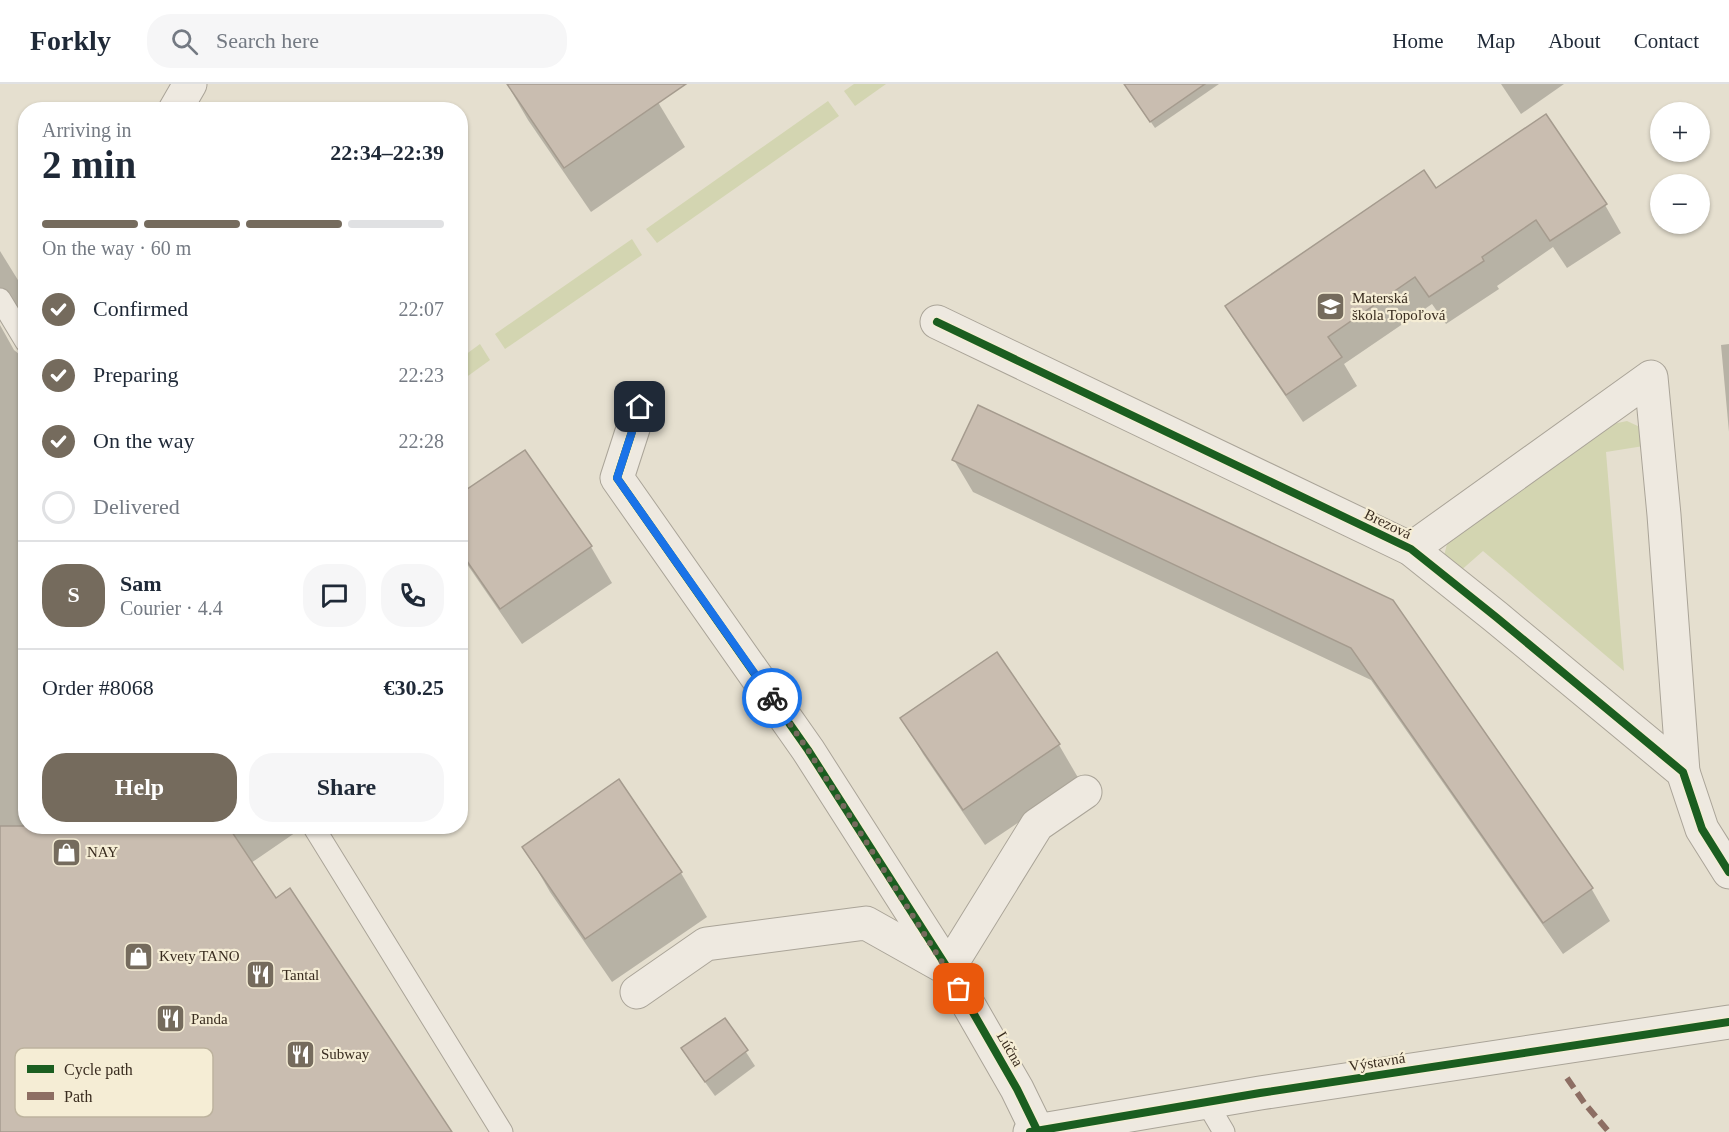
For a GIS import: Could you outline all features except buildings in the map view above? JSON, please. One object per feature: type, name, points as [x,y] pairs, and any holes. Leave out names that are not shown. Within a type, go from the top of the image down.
[{"type":"street","points":[[180,102],[190,84]]},
{"type":"street","name":"Brezová","points":[[937,322],[1411,549],[1683,772]]},
{"type":"street","name":"Brezová","points":[[1411,549],[1651,377],[1664,515],[1683,772],[1702,829],[1729,872]]},
{"type":"street","name":"Lúčna","points":[[640,407],[617,478],[808,750],[948,969],[1017,1089],[1033,1131]]},
{"type":"street","points":[[637,992],[706,944],[866,923],[948,969],[1037,825],[1085,792]]},
{"type":"street","name":"Výstavná","points":[[1033,1131],[1729,1022]]},
{"type":"lane","points":[[0,298],[18,328]]},
{"type":"lane","points":[[318,834],[502,1132]]},
{"type":"lane","points":[[1207,1102],[1224,1132]]},
{"type":"green space","points":[[854,84],[886,84],[855,106],[844,91]]},
{"type":"green space","points":[[828,101],[839,116],[657,243],[646,229]]},
{"type":"green space","points":[[632,239],[642,255],[505,349],[495,334]]},
{"type":"green space","points":[[480,344],[490,360],[468,376],[468,353]]},
{"type":"green space","points":[[1627,421],[1642,428],[1650,445],[1606,452],[1624,671],[1483,551],[1450,580],[1443,560],[1448,540],[1603,426]]},
{"type":"marked path","points":[[1567,1078],[1609,1132]]},
{"type":"cycle path","points":[[937,322],[1411,549],[1683,772],[1702,829],[1729,872]]},
{"type":"cycle path","points":[[640,407],[617,478],[808,750],[948,969],[1017,1089],[1037,1130]]},
{"type":"cycle path","points":[[1030,1132],[1260,1093],[1729,1022]]},
{"type":"way so far","points":[[772,698],[808,750],[959,989]]},
{"type":"place","name":"Materská škola Topoľová","points":[[1331,307]]},
{"type":"place","name":"NAY","points":[[66,852]]},
{"type":"place","name":"Kvety TANO","points":[[138,956]]},
{"type":"place","name":"Tantal","points":[[261,975]]},
{"type":"place","name":"Panda","points":[[170,1019]]},
{"type":"place","name":"Subway","points":[[300,1054]]},
{"type":"route","points":[[640,407],[617,478],[772,698]]}]
